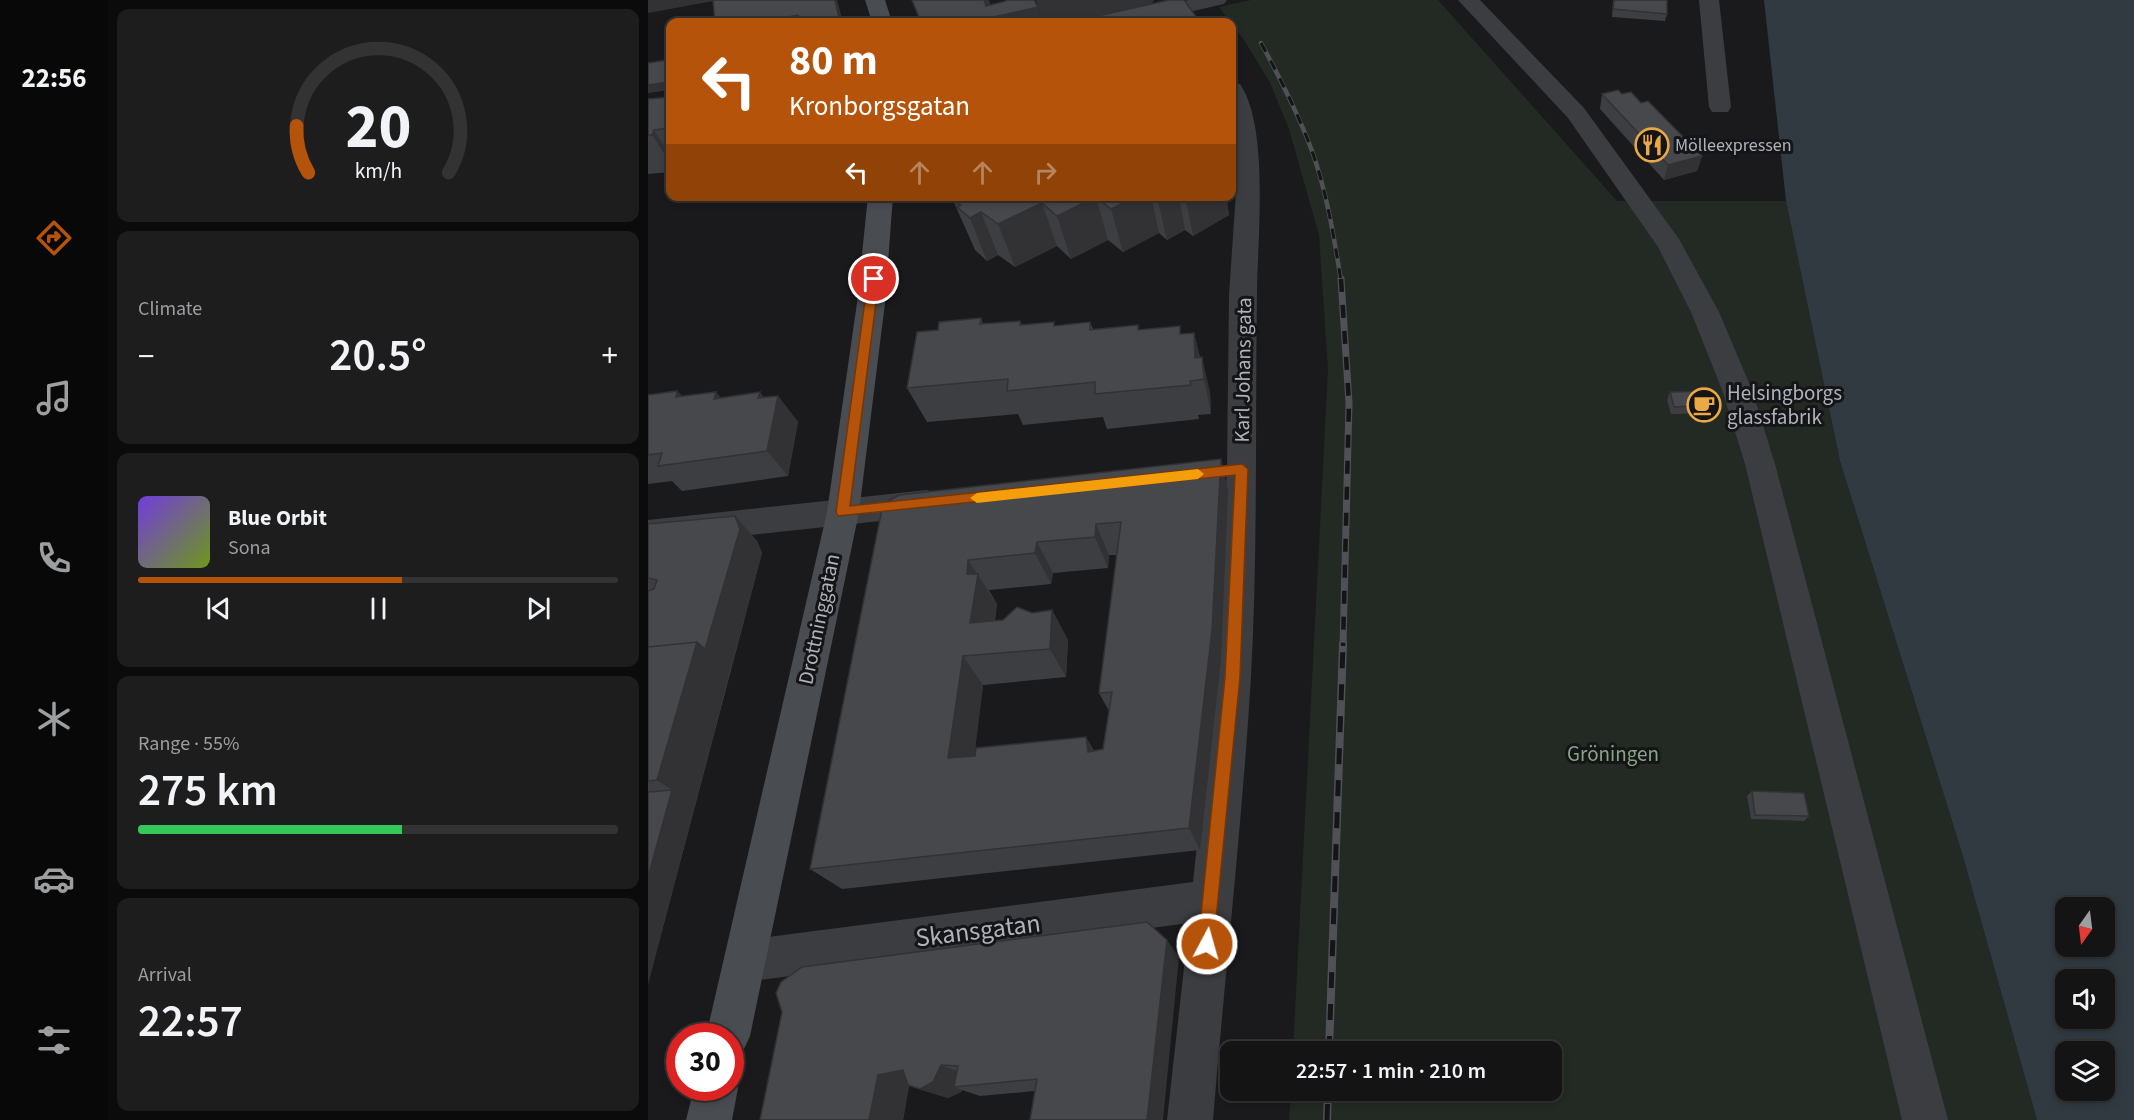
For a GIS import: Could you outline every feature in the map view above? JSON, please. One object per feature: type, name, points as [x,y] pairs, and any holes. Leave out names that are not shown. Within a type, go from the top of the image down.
[{"type":"street","points":[[875,0],[881,18]]},
{"type":"street","points":[[1140,18],[1217,0]]},
{"type":"street","points":[[1468,0],[1576,114],[1624,177],[1642,209],[1670,245],[1705,312],[1732,378],[1760,464],[1925,1120]]},
{"type":"street","points":[[1709,0],[1720,106]]},
{"type":"street","name":"Karl Johans gata","points":[[1190,1120],[1233,677],[1230,471],[1248,192],[1242,116],[1236,100]]},
{"type":"street","name":"Drottninggatan","points":[[731,1023],[843,512],[871,303],[881,201]]},
{"type":"street","points":[[648,533],[952,500]]},
{"type":"street","name":"Skansgatan","points":[[745,961],[1211,900]]},
{"type":"street","points":[[709,1120],[713,1101]]},
{"type":"green space","name":"Gröningen","points":[[1251,0],[1438,0],[1617,201],[1786,201],[1840,461],[1962,853],[2037,1120],[1289,1120],[1290,1101],[1562,1101],[1562,1041],[1294,1041],[1328,370],[1319,235],[1289,129],[1270,83],[1236,30],[1236,18],[1227,18],[1219,7]]},
{"type":"shaded area","points":[[1764,0],[2134,0],[2134,1120],[2037,1120],[1962,853],[1840,461],[1786,201]]},
{"type":"building","points":[[713,0],[835,0],[839,18],[799,18],[798,15],[783,18],[715,18]]},
{"type":"building","points":[[912,0],[984,0],[986,6],[1006,0],[1034,0],[1038,7],[990,18],[919,18]]},
{"type":"building","points":[[1169,0],[1184,0],[1197,18],[1089,18]]},
{"type":"building","points":[[1614,0],[1667,0],[1667,14],[1613,9]]},
{"type":"building","points":[[666,60],[666,82],[648,85],[648,63]]},
{"type":"building","points":[[1618,90],[1622,94],[1631,92],[1641,103],[1648,101],[1702,156],[1668,165],[1602,94]]},
{"type":"building","points":[[666,97],[666,128],[654,130],[652,135],[648,135],[648,99]]},
{"type":"building","points":[[956,201],[1088,201],[1057,216],[1042,203],[998,224],[981,212],[970,218],[957,207],[961,205]]},
{"type":"building","points":[[1101,201],[1127,201],[1111,209]]},
{"type":"building","points":[[981,318],[980,324],[1020,321],[1020,325],[1054,322],[1054,326],[1090,322],[1090,330],[1138,325],[1138,330],[1180,326],[1180,334],[1194,333],[1195,358],[1202,357],[1204,379],[1190,381],[1191,385],[1095,394],[1095,382],[1007,391],[1008,379],[907,388],[917,332],[938,330],[939,322]]},
{"type":"building","points":[[677,391],[676,397],[716,392],[714,399],[760,392],[758,398],[778,396],[767,451],[658,466],[662,453],[648,455],[648,395]]},
{"type":"building","points":[[1709,391],[1713,405],[1674,407],[1670,392]]},
{"type":"building","points":[[1221,459],[1212,630],[1189,828],[810,869],[883,504],[899,495]],"holes":[[[1121,522],[1099,693],[1112,692],[1103,749],[1088,752],[1086,737],[976,748],[975,756],[948,758],[963,656],[1050,649],[1052,610],[1032,613],[1017,607],[1003,620],[970,623],[978,574],[967,574],[968,560],[1035,553],[1037,542],[1095,537],[1096,524]]]},
{"type":"building","points":[[735,516],[740,529],[705,649],[697,642],[648,647],[648,591],[654,589],[657,580],[648,578],[648,524]]},
{"type":"building","points":[[697,642],[657,780],[648,781],[648,647]]},
{"type":"building","points":[[672,790],[648,877],[648,792]]},
{"type":"building","points":[[1752,791],[1804,793],[1809,816],[1755,815]]},
{"type":"building","points":[[1147,922],[1167,940],[1147,1120],[1030,1120],[1037,1079],[954,1087],[958,1066],[941,1065],[933,1082],[920,1089],[908,1085],[903,1070],[878,1075],[869,1120],[760,1120],[782,1012],[776,993],[781,982],[802,967]]},
{"type":"railway","points":[[1261,43],[1301,123],[1312,151],[1326,199],[1341,281]]},
{"type":"railway","points":[[1341,279],[1349,403],[1343,646]]},
{"type":"railway","points":[[1329,1041],[1343,644]]},
{"type":"railway","points":[[1327,1120],[1328,1101]]},
{"type":"slow traffic","points":[[977,498],[1198,474]]},
{"type":"place","name":"Mölleexpressen","points":[[1652,145]]},
{"type":"place","name":"Helsingborgs glassfabrik","points":[[1704,405]]},
{"type":"route","points":[[874,279],[843,512],[1242,469],[1233,677],[1207,944]]}]
